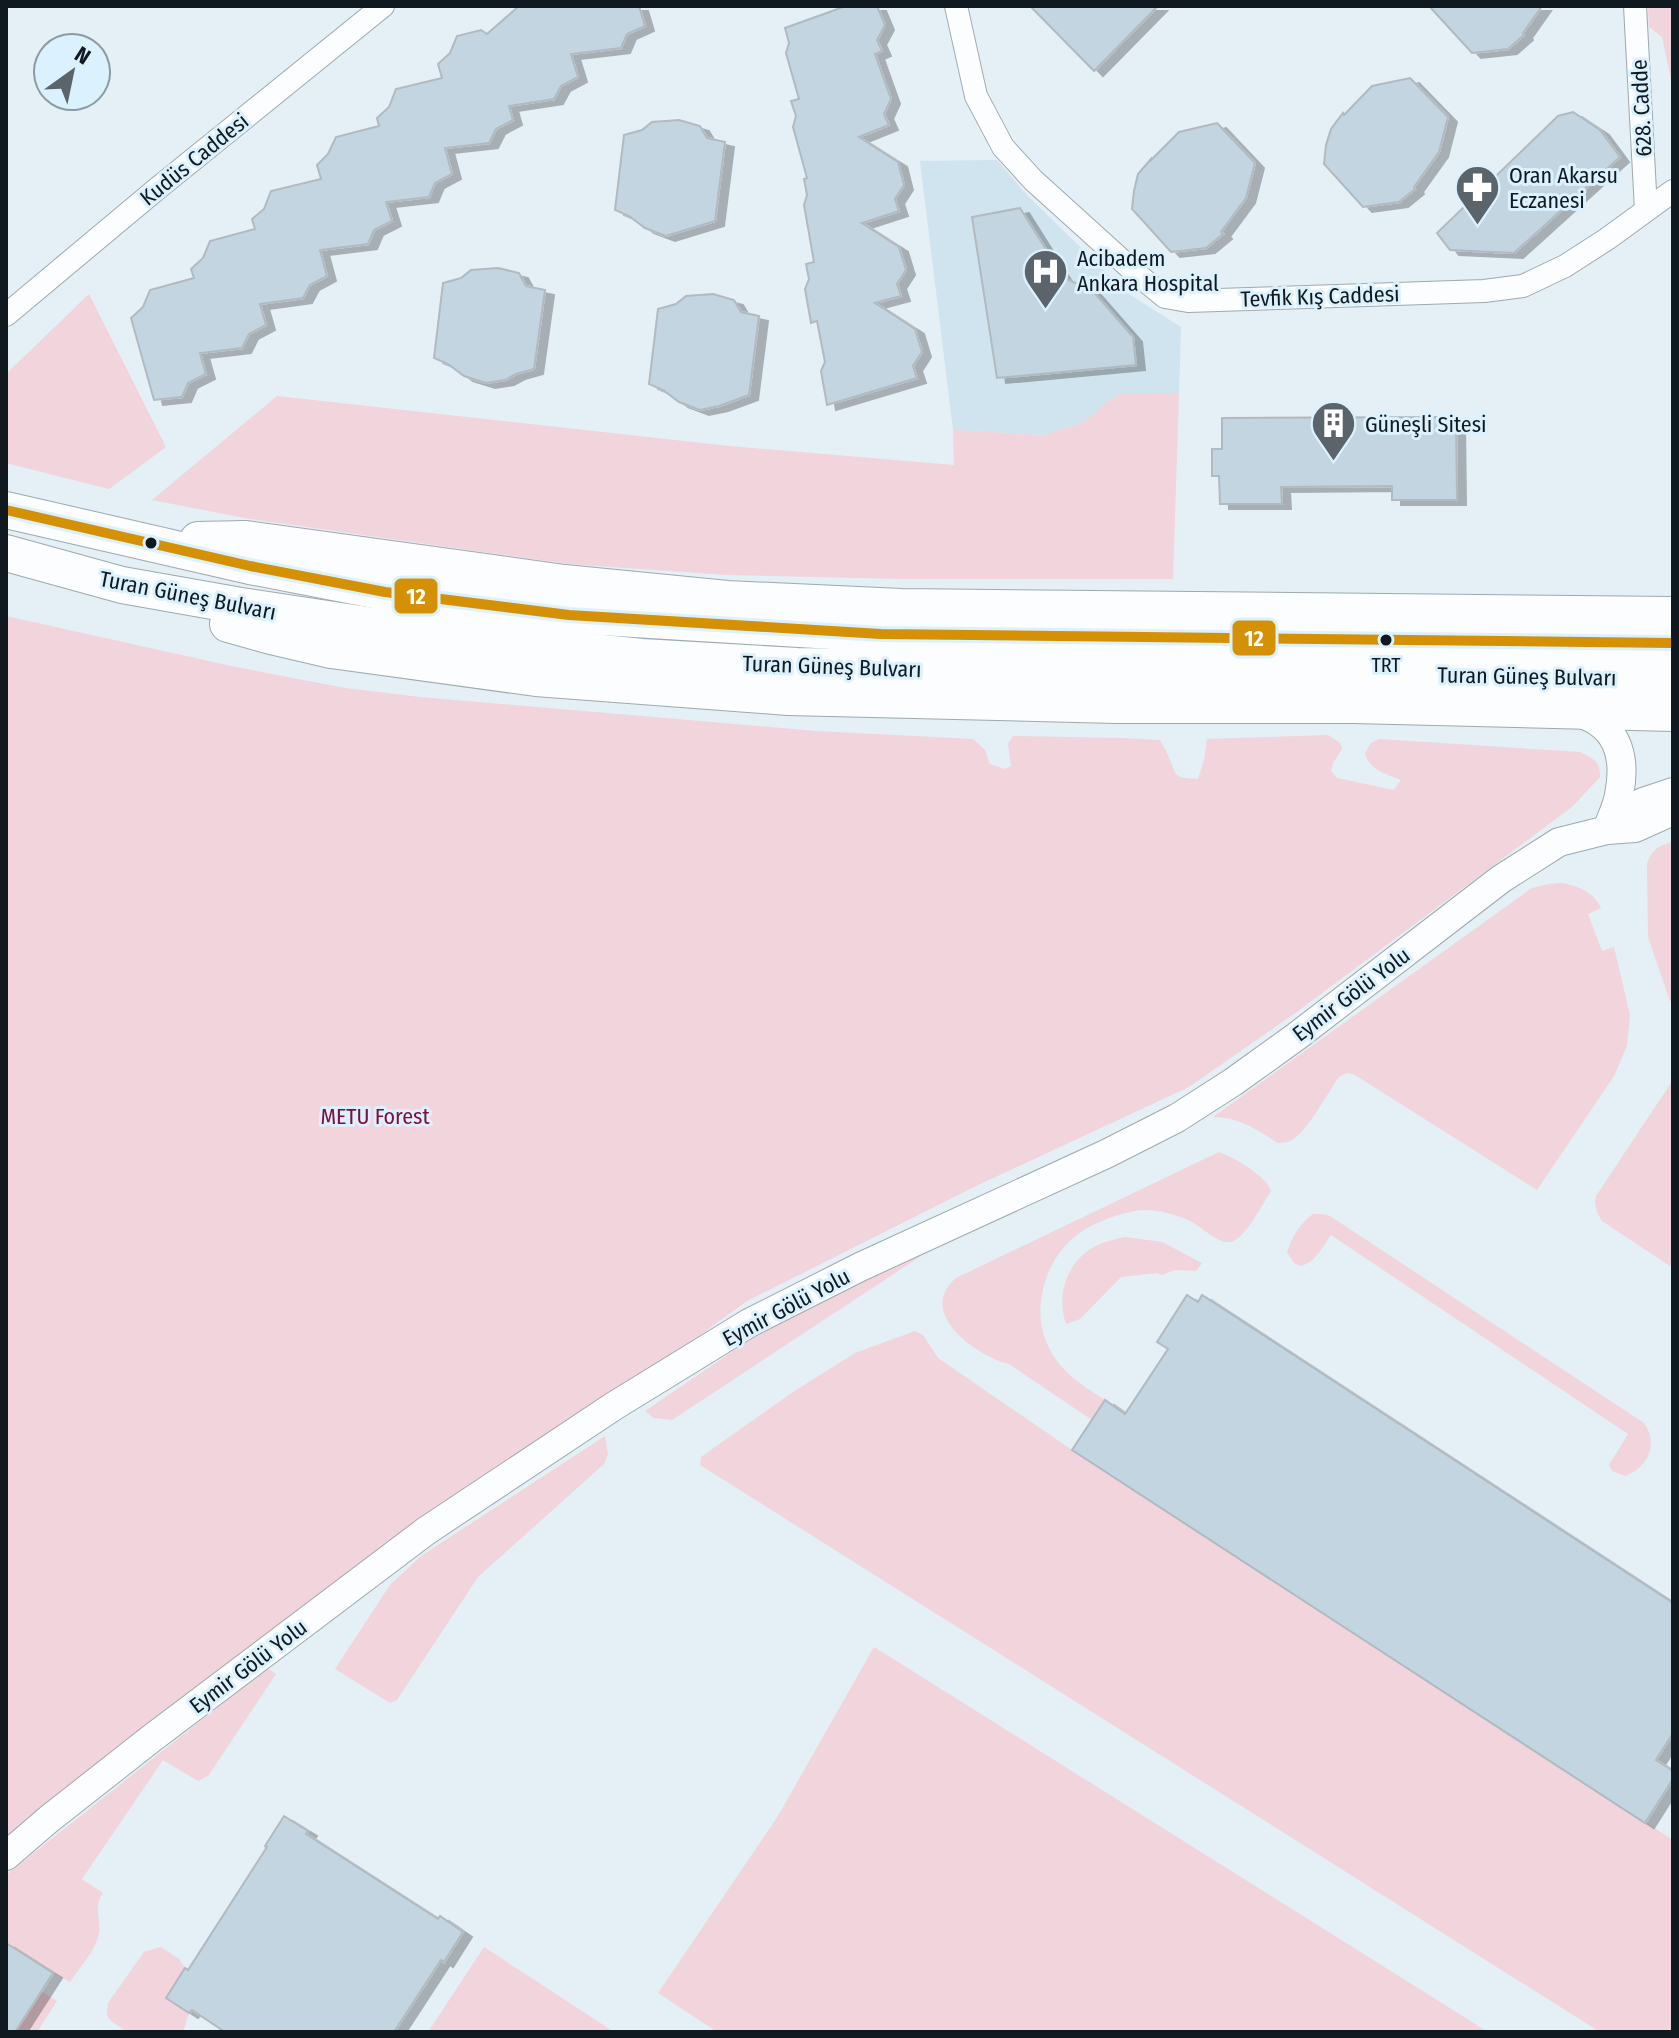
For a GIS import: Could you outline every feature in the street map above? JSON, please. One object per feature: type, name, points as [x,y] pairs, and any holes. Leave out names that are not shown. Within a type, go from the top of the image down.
[{"type":"main road","name":"Turan Güneş Bulvarı","points":[[6,510],[250,566],[385,592],[600,617],[881,634],[1669,645]]},
{"type":"main road","name":"Turan Güneş Bulvarı","points":[[6,553],[122,585],[367,625],[642,657],[797,666],[1301,675],[1669,645]]},
{"type":"main road","points":[[122,585],[217,620],[331,650],[536,678],[788,697],[880,700],[1354,705],[1673,713]]},
{"type":"street","name":"Kudüs Caddesi","points":[[6,315],[383,6]]},
{"type":"street","name":"Tevfik Kış Caddesi","points":[[956,6],[976,96],[1003,147],[1033,180],[1165,297],[1188,301],[1484,291],[1523,286],[1565,266],[1673,191]]},
{"type":"street","name":"628. Cadde","points":[[1635,6],[1646,210]]},
{"type":"street","points":[[1571,710],[1589,715],[1605,726],[1620,755],[1619,798],[1607,830]]},
{"type":"street","points":[[1607,830],[1643,802],[1673,792]]},
{"type":"street","name":"Eymir Gölü Yolu","points":[[6,1856],[152,1738],[426,1531],[614,1406],[749,1323],[860,1267],[1177,1118],[1297,1036],[1501,879],[1559,842],[1607,830],[1635,828],[1673,811]]},
{"type":"shaded area","name":"Acibadem Ankara Hospital","points":[[997,160],[1026,194],[1127,293],[1181,327],[1179,394],[1121,394],[1084,422],[1045,435],[953,430],[920,161]]},
{"type":"green space","points":[[1648,6],[1673,6],[1673,89],[1662,37],[1649,27]]},
{"type":"green space","points":[[89,294],[166,447],[109,489],[6,463],[6,374]]},
{"type":"green space","points":[[1121,394],[1179,394],[1173,579],[901,579],[727,575],[569,564],[250,519],[152,500],[277,396],[729,446],[954,465],[953,430],[1045,435],[1084,422]]},
{"type":"green space","name":"METU Forest","points":[[6,616],[345,688],[816,731],[973,739],[985,750],[990,764],[1004,769],[1011,766],[1008,744],[1013,736],[1160,740],[1178,776],[1198,779],[1207,739],[1328,735],[1340,743],[1342,749],[1331,771],[1337,778],[1394,790],[1401,780],[1370,764],[1365,753],[1371,743],[1379,739],[1580,752],[1597,763],[1600,777],[1572,807],[1298,1011],[1189,1087],[976,1186],[747,1301],[317,1613],[6,1856]]},
{"type":"green space","points":[[1673,842],[1673,1003],[1648,937],[1647,864],[1656,849]]},
{"type":"green space","points":[[1562,883],[1585,891],[1595,898],[1601,908],[1588,914],[1602,951],[1614,947],[1630,1015],[1627,1046],[1614,1076],[1537,1190],[1355,1075],[1344,1074],[1338,1078],[1307,1126],[1288,1142],[1278,1143],[1239,1122],[1213,1117],[1532,888]]},
{"type":"green space","points":[[1673,1080],[1673,1268],[1602,1221],[1595,1203],[1596,1196]]},
{"type":"green space","points":[[1219,1152],[1256,1173],[1271,1191],[1247,1229],[1235,1240],[1220,1240],[1192,1222],[1169,1213],[1134,1211],[1087,1228],[1062,1249],[1054,1261],[1043,1289],[1043,1332],[1053,1355],[1065,1371],[1105,1400],[1092,1420],[1009,1364],[967,1343],[946,1318],[942,1305],[945,1291],[956,1278]]},
{"type":"green space","points":[[1313,1214],[1330,1216],[1644,1423],[1651,1439],[1645,1461],[1625,1476],[1612,1471],[1609,1465],[1628,1434],[1331,1235],[1310,1262],[1300,1266],[1294,1263],[1287,1252],[1289,1246],[1300,1226]]},
{"type":"green space","points":[[1125,1237],[1162,1242],[1202,1263],[1196,1271],[1175,1270],[1162,1275],[1121,1277],[1080,1319],[1066,1324],[1063,1291],[1077,1261],[1094,1247]]},
{"type":"green space","points":[[930,1250],[672,1420],[654,1418],[645,1411],[770,1326]]},
{"type":"green space","points":[[915,1331],[923,1335],[938,1358],[1072,1450],[1673,1840],[1673,2032],[1600,2032],[700,1465],[701,1457],[855,1353]]},
{"type":"green space","points":[[605,1436],[608,1454],[604,1464],[478,1577],[397,1700],[390,1703],[335,1669],[390,1585],[421,1556]]},
{"type":"green space","points":[[874,1647],[1488,2032],[717,2032],[658,1993],[778,1816]]},
{"type":"green space","points":[[267,1668],[276,1674],[208,1776],[198,1781],[163,1760],[82,1879],[103,1893],[98,1904],[99,1931],[93,1949],[70,1982],[6,1943],[6,1875]]},
{"type":"green space","points":[[161,1947],[179,1959],[185,1968],[166,1998],[189,2013],[183,2032],[127,2032],[107,2015],[108,2003],[144,1952]]},
{"type":"green space","points":[[484,1947],[614,2032],[428,2032]]},
{"type":"green space","points":[[41,1991],[57,2001],[37,2032],[15,2032]]},
{"type":"building","points":[[519,6],[639,6],[645,26],[627,34],[621,48],[571,54],[578,77],[561,86],[554,99],[509,106],[513,120],[496,129],[489,143],[445,148],[452,174],[435,183],[429,197],[386,202],[392,221],[374,230],[368,244],[320,250],[327,276],[310,285],[303,298],[260,304],[266,325],[249,334],[242,348],[200,353],[206,374],[188,383],[182,397],[154,400],[131,318],[143,307],[150,290],[194,278],[191,269],[203,258],[210,241],[255,229],[252,219],[264,209],[271,191],[321,179],[317,165],[328,154],[336,137],[379,126],[377,118],[389,107],[396,89],[442,78],[438,64],[450,53],[457,36],[481,30],[487,34]]},
{"type":"building","points":[[846,6],[877,6],[885,25],[877,40],[882,51],[875,54],[891,99],[884,114],[889,125],[859,137],[898,162],[904,185],[895,199],[899,211],[862,223],[899,247],[906,270],[897,284],[901,296],[875,303],[915,329],[922,352],[913,366],[917,378],[827,405],[821,371],[825,362],[817,321],[811,323],[805,289],[809,279],[806,264],[814,262],[804,205],[807,195],[804,179],[807,178],[793,127],[796,116],[791,101],[799,99],[786,53],[789,43],[785,28]]},
{"type":"building","points":[[1030,6],[1158,6],[1094,71]]},
{"type":"building","points":[[1429,6],[1542,6],[1524,35],[1508,49],[1472,53]]},
{"type":"building","points":[[1410,78],[1448,117],[1439,152],[1415,189],[1399,202],[1363,207],[1324,164],[1331,129],[1372,86]]},
{"type":"building","points":[[1573,112],[1600,130],[1620,157],[1514,253],[1450,250],[1437,233],[1558,116]]},
{"type":"building","points":[[679,120],[700,126],[707,138],[725,142],[715,221],[666,236],[645,228],[615,210],[624,135],[642,130],[652,122]]},
{"type":"building","points":[[1217,123],[1255,163],[1246,198],[1221,232],[1223,234],[1206,248],[1171,252],[1132,209],[1138,174],[1179,132]]},
{"type":"building","points":[[1020,208],[1064,278],[1092,290],[1133,337],[1136,365],[997,378],[972,217]]},
{"type":"building","points":[[498,268],[519,273],[526,286],[545,290],[534,369],[505,380],[486,383],[464,376],[434,358],[443,283],[461,278],[471,270]]},
{"type":"building","points":[[713,294],[734,300],[741,312],[759,316],[749,395],[700,410],[679,402],[649,384],[658,309],[676,304],[686,296]]},
{"type":"building","name":"Güneşli Sitesi","points":[[1456,417],[1457,500],[1392,500],[1392,486],[1281,487],[1282,504],[1220,504],[1219,476],[1212,476],[1212,449],[1222,449],[1222,418]]},
{"type":"building","points":[[1187,1295],[1198,1302],[1202,1295],[1673,1603],[1673,1733],[1656,1760],[1673,1771],[1673,1779],[1645,1823],[1072,1450],[1105,1400],[1125,1414],[1168,1349],[1157,1342]]},
{"type":"building","points":[[284,1816],[308,1831],[306,1834],[463,1932],[394,2032],[225,2032],[192,2010],[189,2013],[166,1998],[185,1968],[188,1970]]},
{"type":"building","points":[[6,1943],[53,1973],[15,2032],[6,2032]]},
{"type":"transit line","name":"12","points":[[6,510],[250,566],[385,592],[569,615],[881,634],[1673,643]]},
{"type":"place","name":"Oran Akarsu Eczanesi","points":[[1478,227]]},
{"type":"place","name":"Acibadem Ankara Hospital","points":[[1046,310]]},
{"type":"place","name":"Güneşli Sitesi","points":[[1334,463]]},
{"type":"place","name":"TRT","points":[[1386,640]]}]
